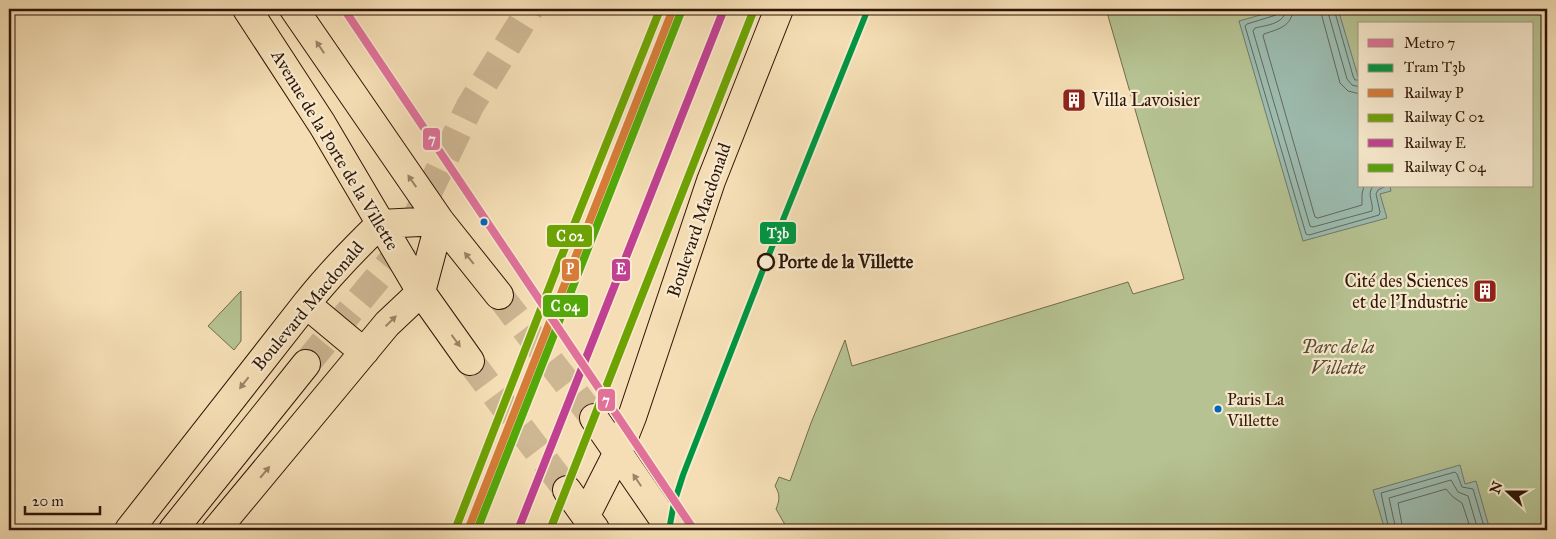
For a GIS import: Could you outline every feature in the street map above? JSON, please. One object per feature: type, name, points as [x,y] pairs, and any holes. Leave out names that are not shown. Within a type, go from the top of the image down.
[{"type":"main road","name":"Avenue de la Porte de la Villette","points":[[247,9],[322,124],[421,292],[470,360]]},
{"type":"main road","points":[[294,9],[440,221],[499,295]]},
{"type":"main road","name":"Boulevard Macdonald","points":[[591,523],[644,385],[711,181],[779,9]]},
{"type":"main road","points":[[322,124],[356,101]]},
{"type":"main road","points":[[380,224],[440,221]]},
{"type":"main road","points":[[216,530],[387,324],[421,292],[440,221]]},
{"type":"main road","name":"Boulevard Macdonald","points":[[129,530],[306,304],[340,264],[380,224]]},
{"type":"main road","points":[[306,304],[365,351]]},
{"type":"main road","name":"Boulevard Macdonald","points":[[173,530],[306,364]]},
{"type":"main road","points":[[594,418],[671,530]]},
{"type":"main road","points":[[567,490],[591,523]]},
{"type":"green space","name":"Parc de la Villette","points":[[1106,9],[1547,9],[1547,530],[788,530],[776,509],[779,497],[775,486],[779,477],[790,481],[811,423],[845,340],[852,366],[1128,282],[1133,294],[1184,279]]},
{"type":"green space","points":[[241,291],[241,341],[234,350],[208,326]]},
{"type":"water","points":[[1282,9],[1338,9],[1358,76],[1358,188],[1390,188],[1391,191],[1380,194],[1387,218],[1303,241],[1239,21]]},
{"type":"water","points":[[1460,465],[1465,484],[1476,481],[1490,530],[1385,530],[1373,490]]},
{"type":"tunnel","points":[[306,364],[400,251],[470,106],[530,9]]},
{"type":"tunnel","points":[[499,295],[594,418]]},
{"type":"tunnel","points":[[470,361],[567,490]]},
{"type":"metro line","name":"7","points":[[344,9],[694,530]]},
{"type":"tram line","name":"T3b","points":[[669,530],[674,503],[683,475],[868,9]]},
{"type":"rail line","name":"P","points":[[468,530],[673,9]]},
{"type":"rail line","name":"E","points":[[518,530],[724,9]]},
{"type":"transit line","points":[[455,530],[659,12]]},
{"type":"transit line","points":[[477,530],[681,12]]},
{"type":"transit line","points":[[550,530],[753,12]]},
{"type":"place","name":"Villa Lavoisier","points":[[1074,100]]},
{"type":"place","name":"Porte de la Villette","points":[[766,262]]},
{"type":"place","name":"Cité des Sciences et de l'Industrie","points":[[1485,291]]},
{"type":"place","name":"Paris La Villette","points":[[1218,409]]}]
